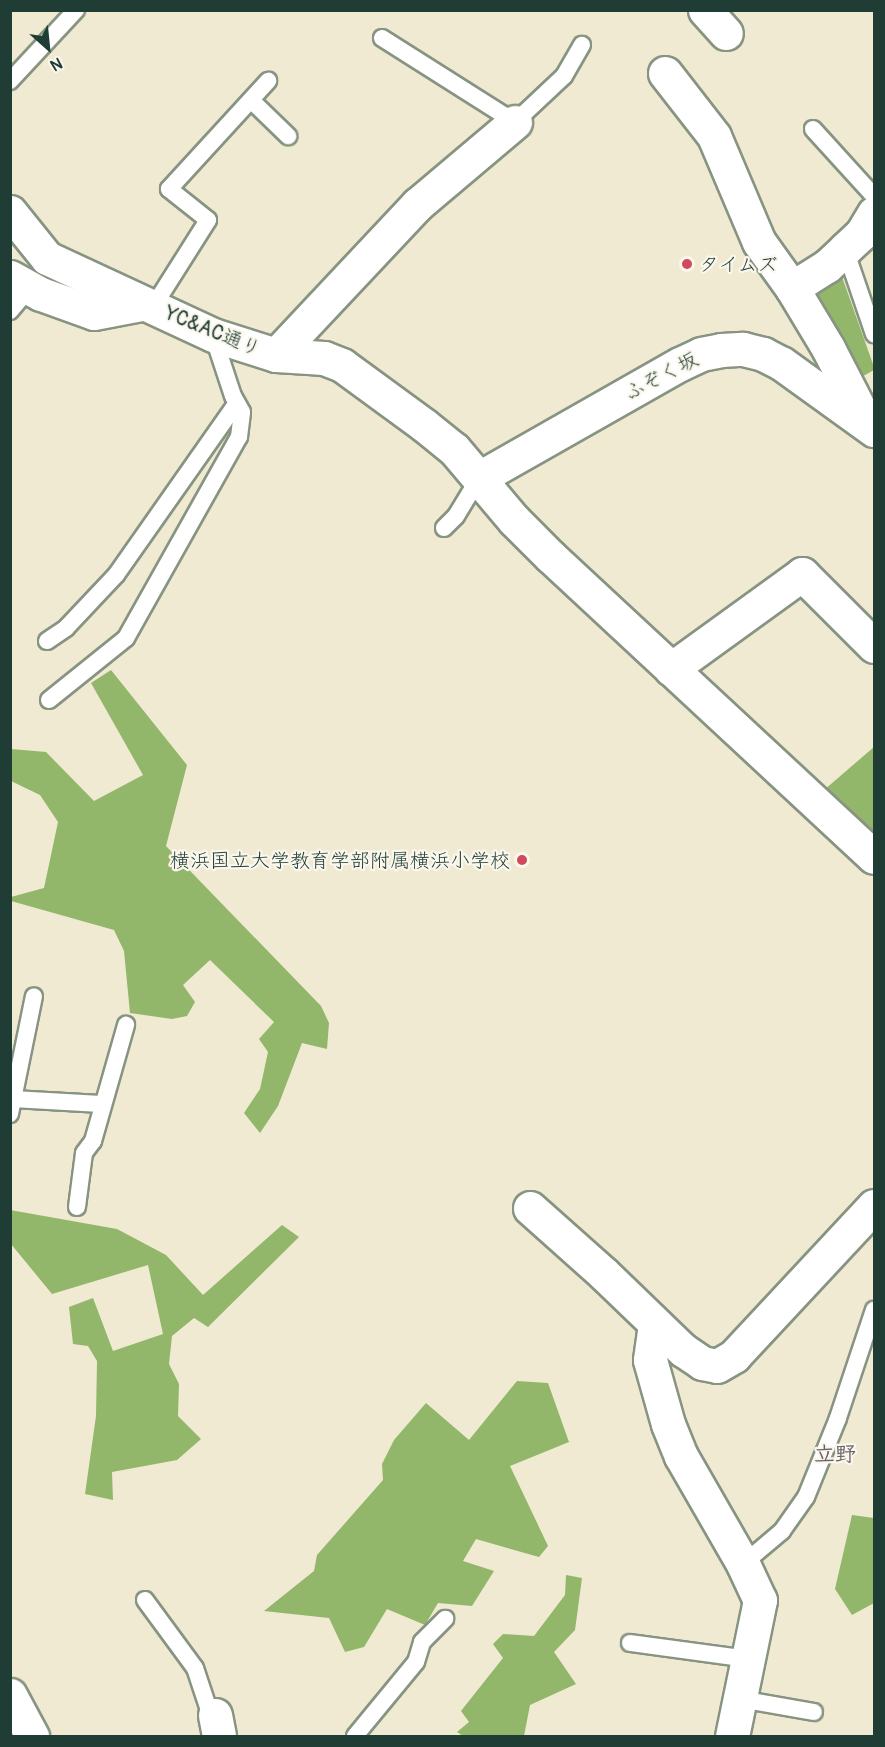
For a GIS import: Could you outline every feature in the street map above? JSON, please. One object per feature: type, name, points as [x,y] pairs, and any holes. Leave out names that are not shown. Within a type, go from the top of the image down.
[{"type":"street","points":[[665,73],[714,136],[759,242],[792,288],[871,428]]},
{"type":"street","points":[[276,355],[418,204],[515,122]]},
{"type":"street","name":"YC&AC通り","points":[[10,212],[47,258],[213,335],[276,355],[324,358],[342,365],[424,425],[454,449],[514,520],[542,549],[874,857]]},
{"type":"street","points":[[792,288],[827,266],[862,232],[874,213]]},
{"type":"street","points":[[17,292],[94,313],[147,305]]},
{"type":"street","name":"ふぞく坂","points":[[479,478],[680,364],[701,354],[721,350],[743,349],[763,354],[781,363],[871,428]]},
{"type":"street","points":[[671,669],[802,574],[874,646]]},
{"type":"street","points":[[530,1208],[655,1324],[702,1363],[717,1366],[734,1356],[874,1206]]},
{"type":"street","points":[[655,1324],[650,1360],[668,1424],[699,1490],[743,1564],[760,1600],[732,1737]]},
{"type":"street","points":[[10,1695],[32,1737]]},
{"type":"lane","points":[[10,81],[76,10]]},
{"type":"lane","points":[[382,38],[515,122],[564,76],[582,45]]},
{"type":"lane","points":[[147,305],[208,220],[169,189],[267,81]]},
{"type":"lane","points":[[251,100],[288,136]]},
{"type":"lane","points":[[813,129],[874,196]]},
{"type":"lane","points":[[845,249],[874,334]]},
{"type":"lane","points":[[49,700],[126,638],[239,437],[242,412],[213,335]]},
{"type":"lane","points":[[47,641],[66,628],[117,575],[237,403]]},
{"type":"lane","points":[[444,528],[456,516],[479,478]]},
{"type":"lane","points":[[34,996],[12,1107],[101,1104]]},
{"type":"lane","points":[[77,1208],[84,1153],[93,1141],[101,1104],[126,1025]]},
{"type":"lane","points":[[743,1564],[782,1531],[806,1497],[838,1418],[874,1310]]},
{"type":"lane","points":[[145,1600],[195,1668],[217,1726]]},
{"type":"lane","points":[[355,1737],[416,1662],[422,1642],[445,1619]]},
{"type":"lane","points":[[630,1643],[748,1659]]},
{"type":"lane","points":[[740,1699],[814,1712]]},
{"type":"green space","points":[[841,274],[874,367],[874,370],[858,379],[808,296]]},
{"type":"green space","points":[[111,670],[187,765],[166,846],[321,1006],[329,1023],[327,1049],[302,1043],[278,1106],[260,1133],[244,1113],[260,1089],[268,1052],[259,1039],[274,1022],[210,960],[183,985],[195,1002],[187,1016],[172,1019],[130,1013],[124,951],[114,930],[11,901],[11,897],[44,888],[58,822],[40,795],[11,781],[11,749],[46,752],[94,801],[143,775],[91,683]]},
{"type":"green space","points":[[874,747],[874,838],[824,790]]},
{"type":"green space","points":[[10,1210],[117,1229],[166,1255],[203,1295],[282,1225],[299,1237],[208,1327],[194,1318],[172,1336],[169,1364],[179,1384],[178,1416],[201,1439],[177,1460],[112,1472],[113,1500],[85,1494],[96,1416],[97,1361],[88,1346],[73,1344],[69,1307],[93,1298],[113,1351],[163,1334],[148,1265],[52,1294],[11,1244]]},
{"type":"green space","points":[[517,1381],[548,1383],[569,1442],[510,1466],[548,1546],[539,1557],[476,1539],[463,1561],[494,1571],[472,1606],[438,1603],[425,1625],[387,1609],[364,1647],[345,1652],[329,1618],[264,1611],[314,1571],[317,1555],[383,1480],[382,1464],[394,1440],[426,1403],[469,1440]]},
{"type":"green space","points":[[852,1515],[874,1518],[874,1603],[852,1615],[835,1589]]},
{"type":"green space","points":[[566,1575],[582,1578],[575,1630],[554,1652],[576,1684],[530,1705],[524,1736],[463,1736],[457,1732],[469,1722],[461,1711],[503,1658],[493,1644],[503,1634],[534,1636],[565,1595]]},
{"type":"place","name":"タイムズ","points":[[687,264]]},
{"type":"place","name":"横浜国立大学教育学部附属横浜小学校","points":[[522,860]]},
{"type":"district","name":"立野","points":[[835,1455]]}]
